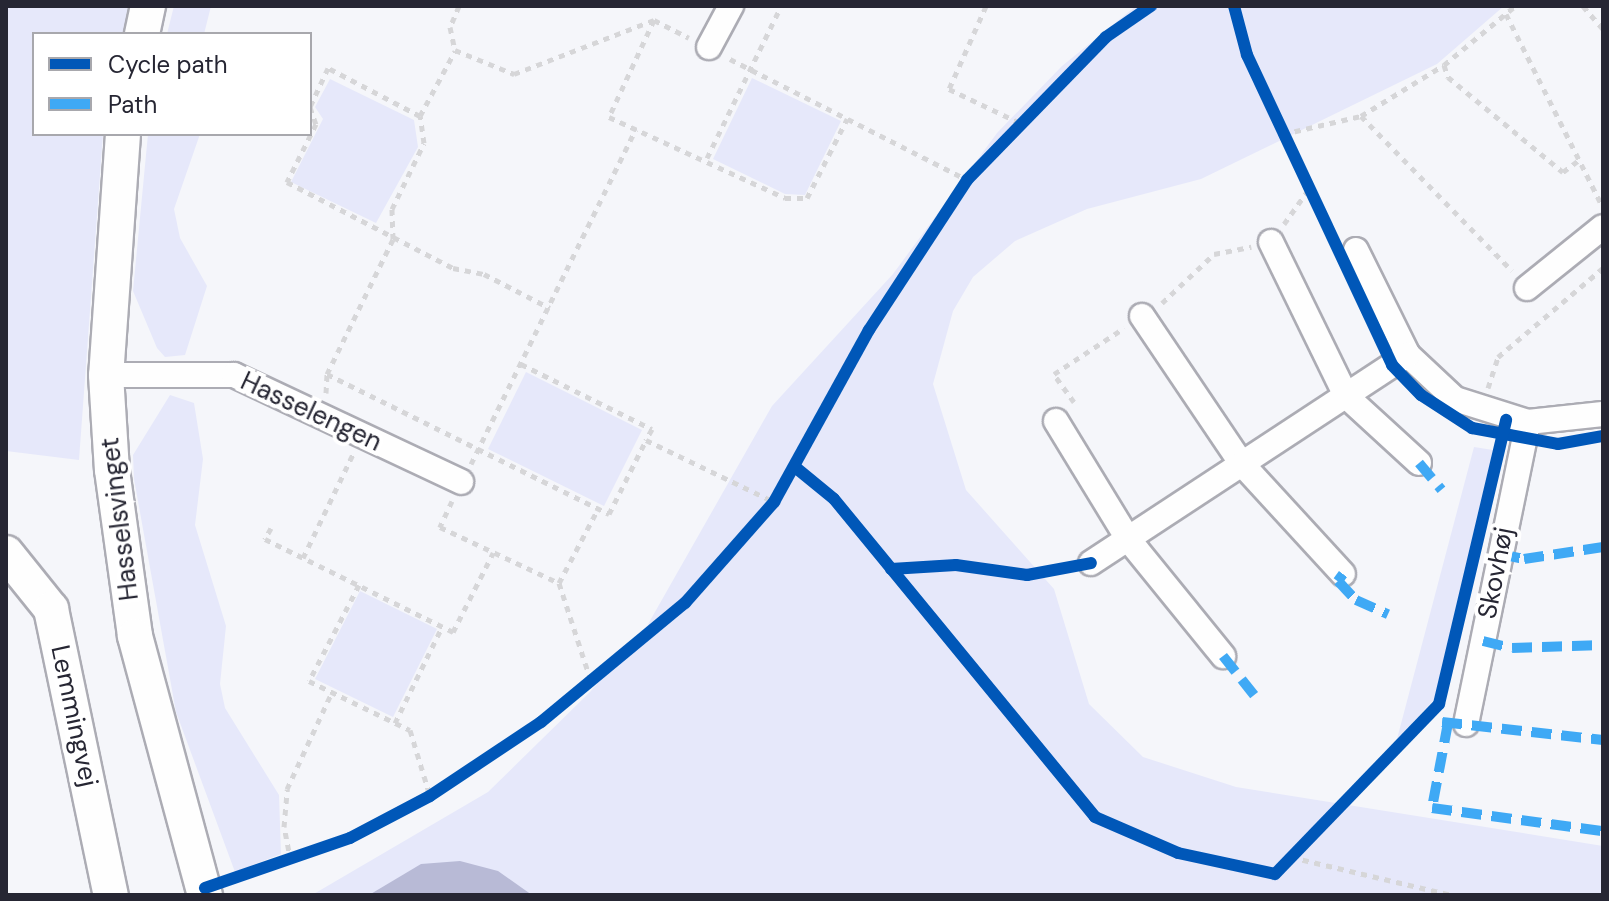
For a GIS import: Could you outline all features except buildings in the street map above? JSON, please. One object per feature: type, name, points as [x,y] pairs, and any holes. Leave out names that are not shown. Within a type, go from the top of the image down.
[{"type":"street","points":[[142,32],[148,6]]},
{"type":"street","points":[[709,47],[731,6]]},
{"type":"street","name":"Hasselsvinget","points":[[123,136],[106,375],[135,636],[205,895]]},
{"type":"street","points":[[1527,288],[1603,227]]},
{"type":"street","points":[[1271,242],[1346,396],[1419,463]]},
{"type":"street","points":[[1356,250],[1408,355],[1481,412],[1528,422],[1603,414]]},
{"type":"street","points":[[1142,316],[1242,464],[1343,574]]},
{"type":"street","points":[[1091,563],[1408,355]]},
{"type":"street","name":"Hasselengen","points":[[106,375],[234,375],[461,482]]},
{"type":"street","points":[[1056,421],[1128,539],[1223,656]]},
{"type":"street","name":"Skovhøj","points":[[1466,724],[1528,422]]},
{"type":"street","name":"Lemmingvej","points":[[6,553],[51,609],[111,895]]},
{"type":"path","points":[[459,6],[450,27],[455,50],[420,116],[424,143],[392,209],[393,239],[327,374],[609,514],[652,429],[521,364]]},
{"type":"path","points":[[707,158],[781,6]]},
{"type":"path","points":[[986,6],[949,89],[1018,122]]},
{"type":"path","points":[[1283,134],[1361,116],[1444,65],[1515,6]]},
{"type":"path","points":[[1583,6],[1603,29]]},
{"type":"path","points":[[1506,14],[1603,209]]},
{"type":"path","points":[[455,50],[514,74],[654,20],[967,180]]},
{"type":"path","points":[[654,20],[609,117],[707,158],[785,198],[807,198],[847,119]]},
{"type":"path","points":[[1444,65],[1448,77],[1563,172],[1579,160]]},
{"type":"path","points":[[312,103],[328,68],[420,116]]},
{"type":"path","points":[[1008,134],[1029,112]]},
{"type":"path","points":[[312,113],[316,124],[312,132]]},
{"type":"path","points":[[1361,116],[1431,194],[1450,200],[1550,313]]},
{"type":"path","points":[[1277,121],[1290,148]]},
{"type":"path","points":[[559,583],[440,527],[636,129]]},
{"type":"path","points":[[310,136],[287,182],[393,239],[550,308]]},
{"type":"path","points":[[959,193],[978,169]]},
{"type":"path","points":[[1056,421],[1074,403],[1054,374],[1142,316],[1214,254],[1271,242],[1312,195],[1303,175]]},
{"type":"path","points":[[1481,412],[1498,357],[1603,268]]},
{"type":"path","points":[[303,558],[362,436]]},
{"type":"path","points":[[646,440],[778,496],[764,514]]},
{"type":"path","points":[[598,509],[559,583],[586,685],[603,671]]},
{"type":"path","points":[[271,528],[265,539],[453,632],[493,553]]},
{"type":"path","points":[[359,585],[309,681],[410,730],[424,799],[443,788]]},
{"type":"path","points":[[395,723],[443,626]]},
{"type":"path","points":[[291,862],[284,827],[287,789],[332,692]]},
{"type":"path","points":[[1287,861],[1302,847]]},
{"type":"path","points":[[277,867],[306,856]]},
{"type":"path","points":[[1287,861],[1452,895]]},
{"type":"shaded area","points":[[6,6],[131,6],[124,32],[32,32],[32,136],[103,136],[79,460],[6,451]]},
{"type":"shaded area","points":[[174,6],[211,6],[204,32],[168,32]]},
{"type":"shaded area","points":[[1136,6],[1504,6],[1437,64],[1201,179],[1087,209],[1015,241],[973,277],[953,311],[933,384],[966,490],[1054,589],[1089,704],[1143,757],[1236,787],[1603,846],[1603,895],[312,895],[488,792],[590,692],[647,626],[772,406],[893,274],[997,133],[1062,66]]},
{"type":"shaded area","points":[[752,78],[841,121],[805,195],[785,194],[713,159]]},
{"type":"shaded area","points":[[330,79],[414,120],[418,147],[376,223],[291,182],[323,119],[315,107]]},
{"type":"shaded area","points":[[148,136],[199,136],[174,209],[180,238],[207,286],[185,355],[165,357],[157,348],[133,291]]},
{"type":"shaded area","points":[[526,372],[642,430],[604,506],[488,449]]},
{"type":"shaded area","points":[[170,395],[194,403],[203,459],[195,525],[226,626],[220,684],[225,708],[279,795],[281,854],[235,872],[176,712],[134,479],[133,455]]},
{"type":"shaded area","points":[[1474,447],[1493,450],[1434,700],[1397,739]]},
{"type":"shaded area","points":[[360,591],[437,629],[393,717],[315,679]]},
{"type":"shaded area","points":[[460,861],[498,871],[532,895],[369,895],[421,864]]},
{"type":"marked path","points":[[1419,463],[1442,490]]},
{"type":"marked path","points":[[1500,554],[1524,559],[1603,547]]},
{"type":"marked path","points":[[1343,574],[1338,581],[1356,600],[1388,614]]},
{"type":"marked path","points":[[1483,641],[1512,648],[1603,645]]},
{"type":"marked path","points":[[1223,656],[1254,695]]},
{"type":"marked path","points":[[1442,722],[1603,740]]},
{"type":"marked path","points":[[1448,723],[1432,808],[1603,831]]},
{"type":"cycle path","points":[[205,888],[350,838],[430,796],[541,722],[685,603],[774,502],[869,330],[967,180],[1106,37],[1151,6]]},
{"type":"cycle path","points":[[1234,6],[1247,55],[1392,365],[1421,395],[1472,428],[1558,444],[1603,436]]},
{"type":"cycle path","points":[[795,467],[834,499],[1095,817],[1178,853],[1275,874],[1439,704],[1506,420]]},
{"type":"cycle path","points":[[891,569],[956,565],[1027,575],[1091,563]]}]
